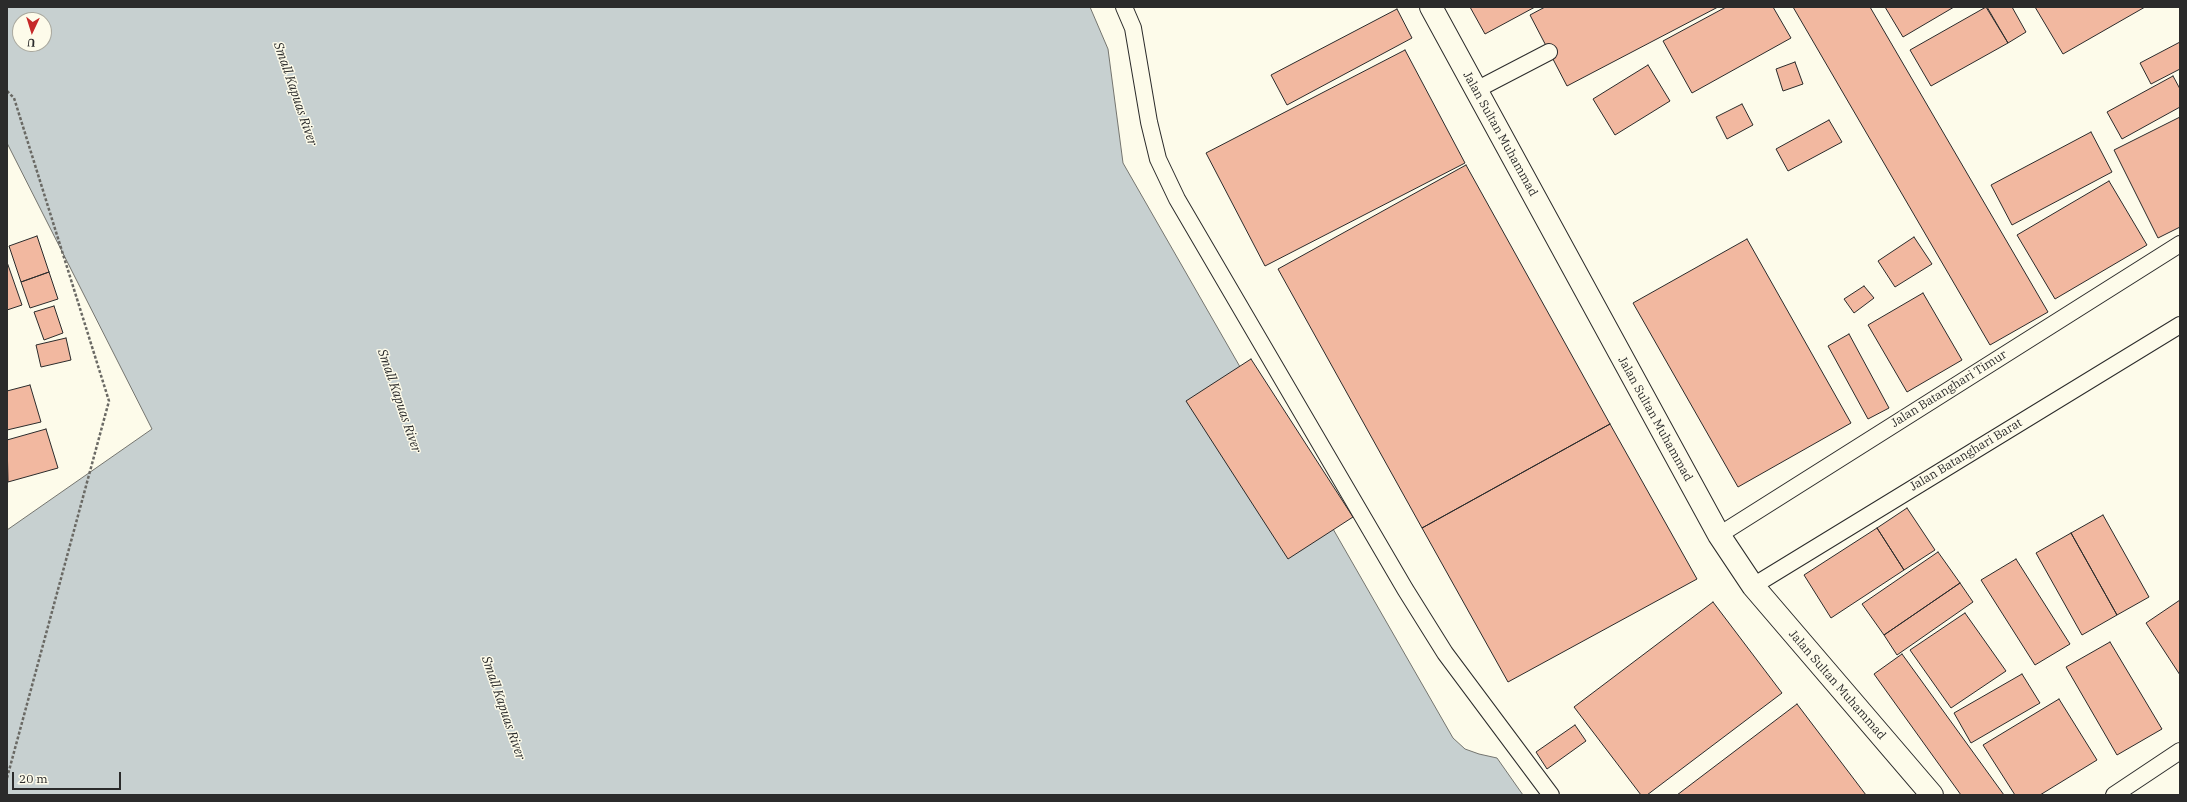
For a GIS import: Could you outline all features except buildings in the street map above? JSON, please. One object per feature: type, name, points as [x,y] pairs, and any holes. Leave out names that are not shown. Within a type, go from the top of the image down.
[{"type":"street","name":"Jalan Sultan Muhammad","points":[[1431,7],[1719,535],[1753,586],[1932,795]]},
{"type":"lane","points":[[1124,7],[1132,28],[1149,122],[1158,159],[1177,199],[1405,589],[1445,653],[1551,795]]},
{"type":"lane","points":[[1476,90],[1549,52]]},
{"type":"lane","name":"Jalan Batanghari Timur","points":[[1719,535],[2180,244]]},
{"type":"lane","name":"Jalan Batanghari Barat","points":[[1753,586],[2180,325]]},
{"type":"lane","points":[[2114,795],[2180,751]]},
{"type":"path","points":[[7,91],[14,98],[109,401],[7,778]]},
{"type":"water","name":"Small Kapuas River","points":[[7,7],[1090,7],[1108,49],[1123,163],[1453,738],[1465,749],[1497,758],[1523,795],[7,795],[7,530],[152,429],[7,143]]}]
